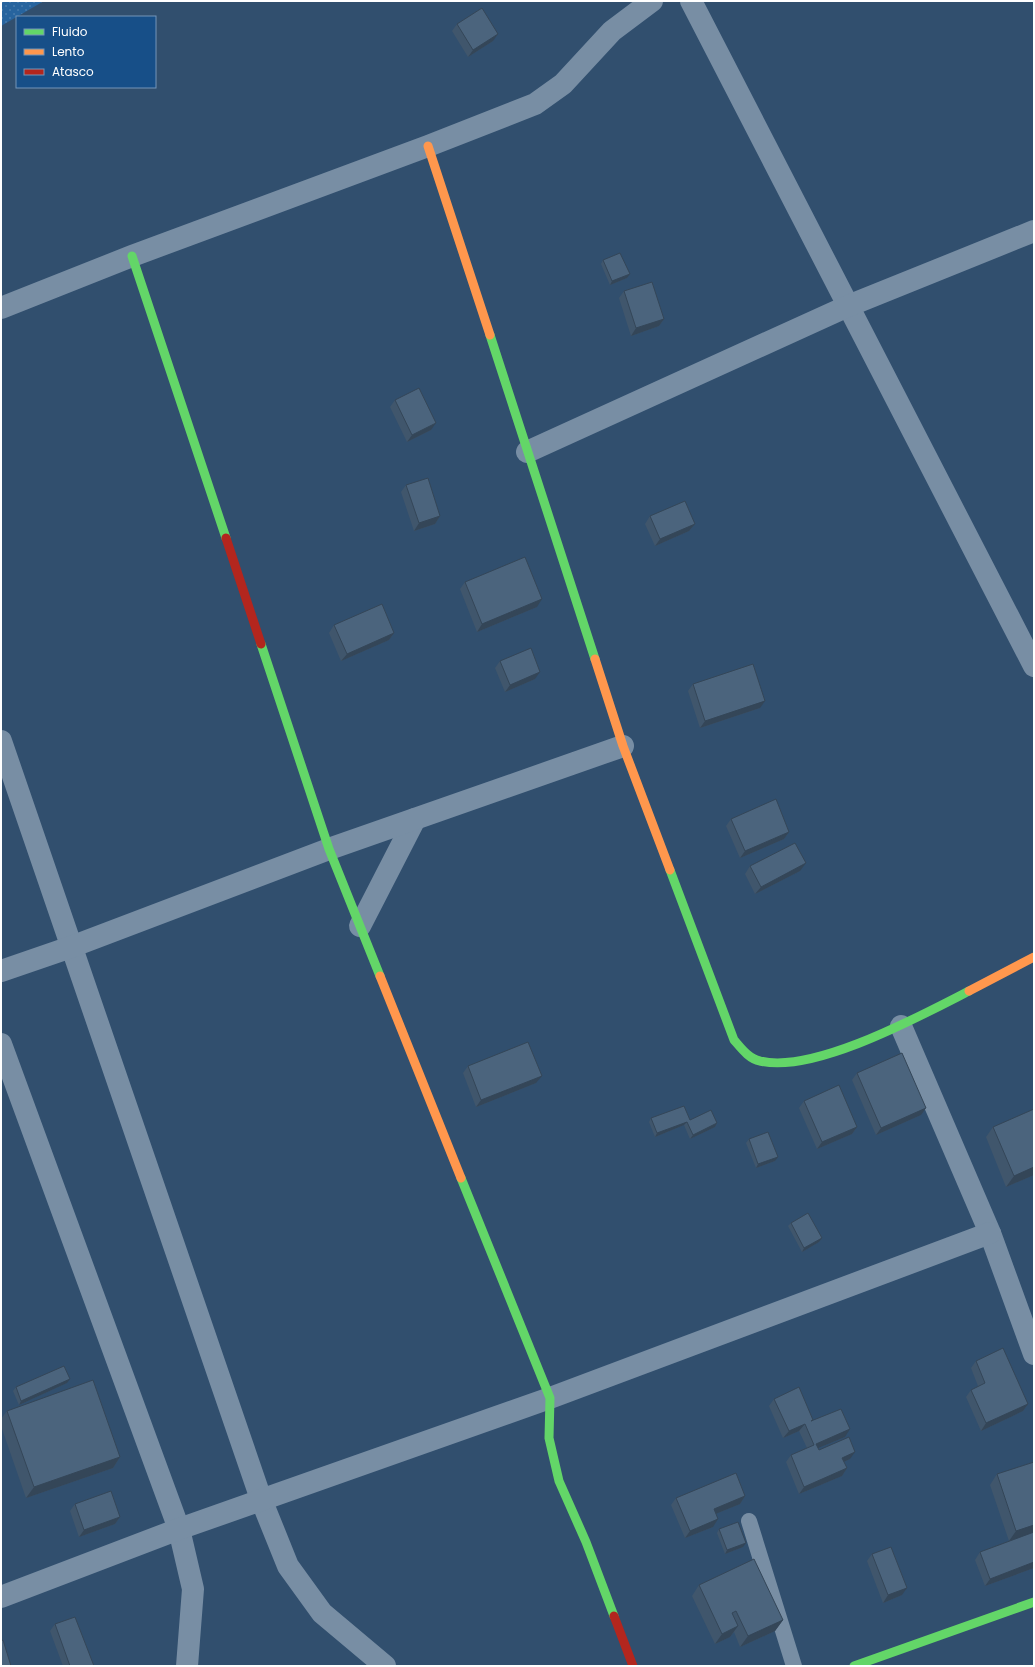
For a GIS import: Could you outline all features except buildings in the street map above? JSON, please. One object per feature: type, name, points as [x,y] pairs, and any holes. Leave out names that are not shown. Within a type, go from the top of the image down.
[{"type":"street","points":[[1,308],[132,256],[428,146],[535,104],[563,84],[612,32],[652,1]]},
{"type":"street","points":[[691,1],[1034,666]]},
{"type":"street","points":[[428,146],[623,746],[734,1040],[746,1052],[760,1062],[784,1064],[808,1061],[901,1026],[1034,957]]},
{"type":"street","points":[[527,452],[848,306],[1034,231]]},
{"type":"street","points":[[132,256],[329,849],[550,1398],[549,1438],[559,1481],[586,1542],[633,1666]]},
{"type":"street","points":[[1,740],[261,1499],[288,1566],[322,1613],[385,1666]]},
{"type":"street","points":[[1,971],[71,947],[329,849],[623,746]]},
{"type":"street","points":[[360,926],[415,819]]},
{"type":"street","points":[[901,1026],[990,1233],[1034,1354]]},
{"type":"street","points":[[1,1044],[179,1529],[193,1589],[187,1666]]},
{"type":"street","points":[[1,1597],[261,1499],[550,1398],[990,1233]]},
{"type":"street","points":[[854,1666],[1034,1602]]},
{"type":"lane","points":[[749,1521],[794,1666]]},
{"type":"shaded area","points":[[1,1],[44,1],[16,16],[1,26]]},
{"type":"traffic: fast","points":[[132,256],[226,538]]},
{"type":"traffic: fast","points":[[490,335],[595,659]]},
{"type":"traffic: fast","points":[[261,644],[329,849],[380,976]]},
{"type":"traffic: fast","points":[[670,870],[734,1040],[746,1053],[756,1060],[782,1063],[809,1059],[837,1051],[896,1028],[969,991]]},
{"type":"traffic: fast","points":[[461,1178],[550,1398],[549,1438],[559,1481],[586,1542],[614,1616]]},
{"type":"traffic: fast","points":[[854,1666],[1034,1602]]},
{"type":"traffic: slow","points":[[428,146],[490,335]]},
{"type":"traffic: slow","points":[[595,659],[623,746],[670,870]]},
{"type":"traffic: slow","points":[[969,991],[1034,957]]},
{"type":"traffic: slow","points":[[380,976],[461,1178]]},
{"type":"traffic: jam","points":[[226,538],[261,644]]},
{"type":"traffic: jam","points":[[614,1616],[633,1666]]}]
